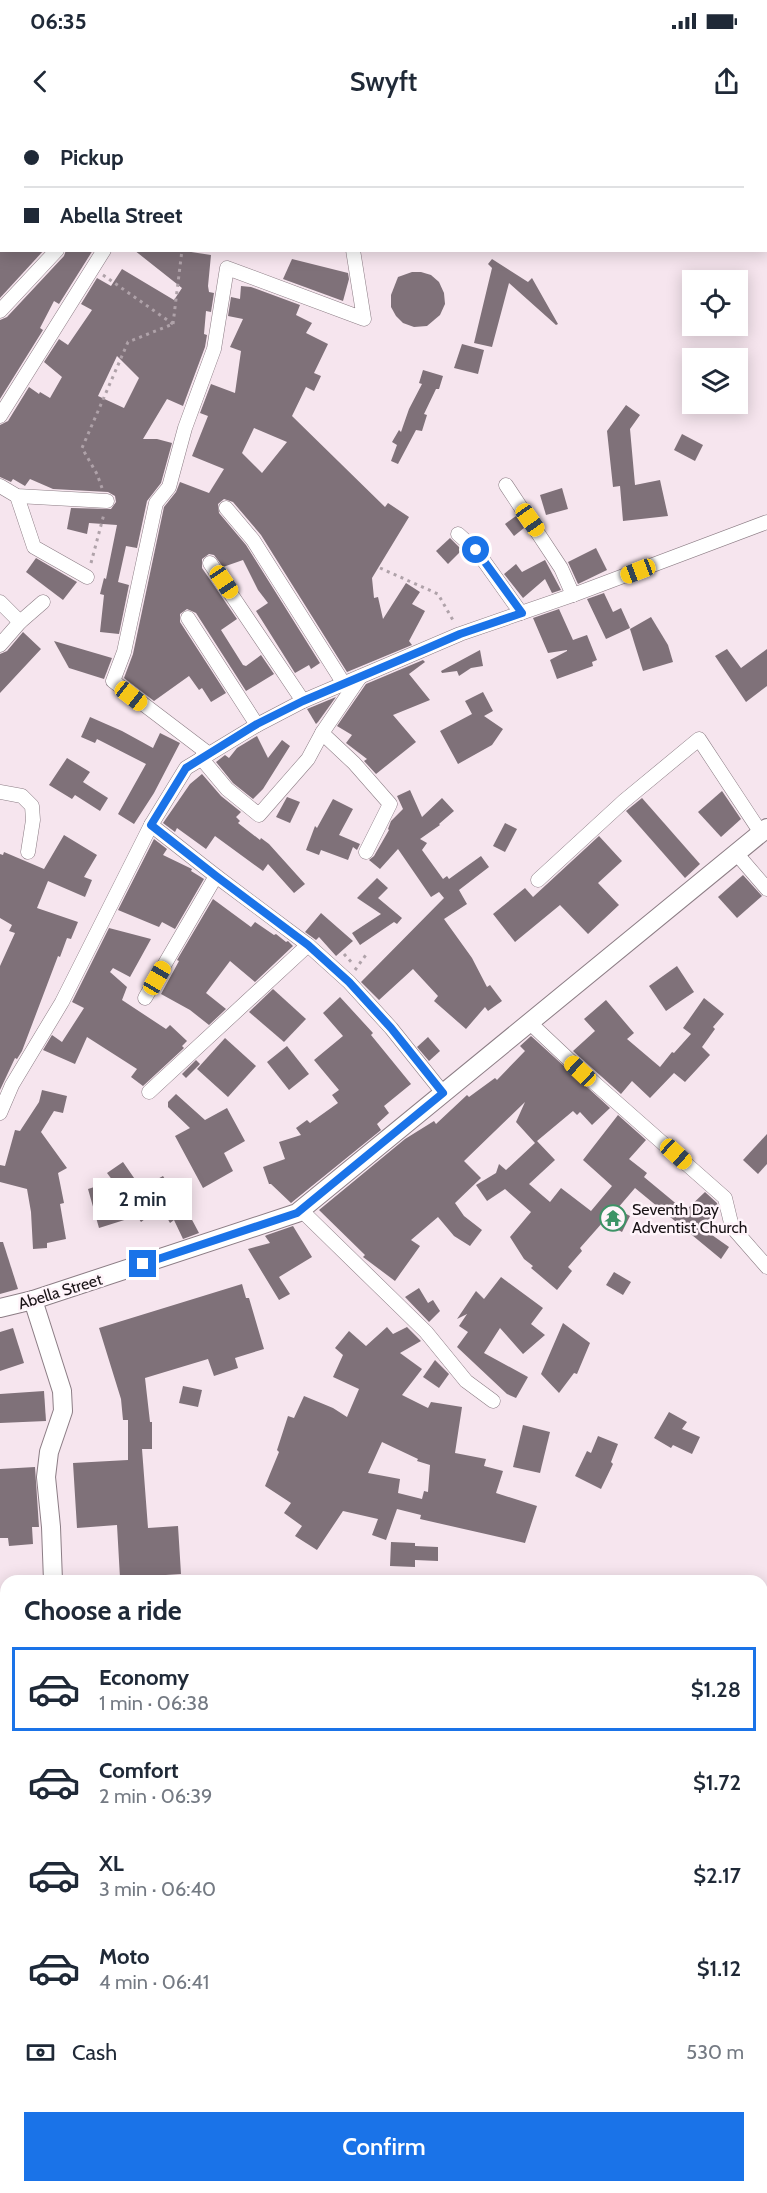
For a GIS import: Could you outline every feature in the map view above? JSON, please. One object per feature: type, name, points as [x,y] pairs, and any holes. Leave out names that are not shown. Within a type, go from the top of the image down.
[{"type":"street","points":[[0,311],[55,252]]},
{"type":"street","points":[[0,416],[103,252]]},
{"type":"street","points":[[353,252],[364,319],[227,268],[214,349],[185,428],[169,487],[156,503],[124,652],[113,681],[205,756],[227,789],[259,815],[308,759],[322,733],[362,676]]},
{"type":"street","points":[[506,485],[561,568],[573,595]]},
{"type":"street","points":[[0,486],[17,496],[107,501]]},
{"type":"street","points":[[17,496],[34,547],[87,577]]},
{"type":"street","points":[[226,508],[253,540],[344,684]]},
{"type":"street","points":[[0,1113],[12,1085],[62,1002],[151,825],[186,768],[257,724],[303,701],[460,634],[573,595],[767,522]]},
{"type":"street","points":[[458,534],[476,550],[522,613]]},
{"type":"street","points":[[210,563],[303,701]]},
{"type":"street","points":[[0,602],[20,622]]},
{"type":"street","points":[[0,645],[20,622],[43,602]]},
{"type":"street","points":[[189,618],[257,724]]},
{"type":"street","points":[[322,733],[354,763],[390,804],[366,852]]},
{"type":"street","points":[[538,880],[624,801],[699,739],[764,830]]},
{"type":"street","points":[[0,792],[22,796],[32,806],[33,820],[28,852]]},
{"type":"street","points":[[151,825],[308,945],[349,982],[391,1028],[443,1093]]},
{"type":"street","name":"Abella Street","points":[[0,1308],[33,1300],[297,1213],[764,830]]},
{"type":"street","points":[[736,854],[767,889]]},
{"type":"street","points":[[145,998],[216,876]]},
{"type":"street","points":[[149,1092],[308,945]]},
{"type":"street","points":[[529,1022],[580,1071],[725,1198],[732,1227],[767,1267]]},
{"type":"street","points":[[301,1209],[426,1332],[466,1381],[493,1401]]},
{"type":"street","points":[[33,1300],[62,1391],[63,1411],[49,1452],[46,1477],[53,1575]]},
{"type":"path","points":[[173,324],[182,252]]},
{"type":"path","points":[[92,267],[173,324]]},
{"type":"path","points":[[87,577],[107,501],[98,474],[82,448],[128,342],[173,324]]},
{"type":"path","points":[[381,568],[438,594],[460,634]]},
{"type":"path","points":[[349,982],[368,952]]},
{"type":"path","points":[[344,954],[356,968]]},
{"type":"building","points":[[0,252],[42,252],[0,298]]},
{"type":"building","points":[[65,252],[92,252],[59,304],[54,301],[40,328],[43,330],[0,399],[0,320],[7,317]]},
{"type":"building","points":[[137,252],[191,252],[211,255],[208,286],[209,292],[214,293],[211,312],[206,311],[205,347],[183,406],[167,399],[143,439],[157,439],[172,443],[161,483],[147,501],[137,548],[126,546],[118,582],[129,585],[119,634],[100,632],[104,595],[100,594],[104,578],[106,579],[117,525],[89,523],[87,534],[67,529],[71,508],[111,509],[116,502],[115,496],[108,492],[53,489],[30,479],[25,486],[13,479],[11,482],[0,477],[0,425],[8,421],[29,387],[50,398],[62,377],[44,362],[59,339],[68,345],[92,310],[81,304],[97,278],[111,286],[122,269],[174,300],[182,288]],"holes":[[[117,356],[139,378],[124,408],[98,396]]]},
{"type":"building","points":[[292,259],[348,273],[349,279],[343,301],[283,279]]},
{"type":"building","points":[[492,259],[528,282],[532,278],[558,324],[556,325],[509,283],[492,347],[474,343],[492,268],[488,264]]},
{"type":"building","points":[[412,272],[431,275],[439,282],[444,293],[445,304],[440,315],[427,326],[414,327],[403,323],[391,307],[391,295],[398,277]]},
{"type":"building","points":[[241,286],[251,287],[300,305],[296,315],[312,323],[306,333],[328,344],[314,373],[321,376],[314,391],[306,387],[292,416],[385,507],[388,503],[409,517],[372,578],[374,598],[378,597],[383,619],[406,583],[420,592],[412,604],[425,611],[409,641],[412,645],[347,672],[261,535],[233,502],[224,499],[218,504],[219,513],[246,545],[320,663],[311,669],[309,665],[295,673],[256,611],[268,603],[258,590],[243,560],[223,567],[214,555],[209,554],[202,559],[202,568],[237,619],[221,630],[243,665],[246,666],[261,655],[274,674],[246,691],[196,613],[187,609],[180,614],[180,622],[226,693],[211,702],[202,688],[199,690],[189,676],[154,701],[124,678],[133,654],[164,507],[176,492],[180,482],[209,493],[224,469],[192,456],[208,416],[200,413],[211,384],[235,393],[241,351],[230,347],[243,319],[228,316],[231,297],[240,299]],"holes":[[[254,428],[287,442],[262,473],[242,453]]]},
{"type":"building","points":[[462,344],[484,350],[478,374],[454,368]]},
{"type":"building","points":[[423,370],[443,376],[439,389],[436,389],[424,414],[427,415],[422,431],[416,430],[398,464],[391,461],[397,445],[392,442],[399,430],[401,432],[409,409],[422,384],[419,383]]},
{"type":"building","points":[[626,405],[640,415],[630,429],[635,485],[660,480],[668,516],[623,521],[620,486],[613,487],[607,431]]},
{"type":"building","points":[[682,434],[703,445],[695,461],[674,450]]},
{"type":"building","points":[[562,488],[568,509],[546,515],[540,495]]},
{"type":"building","points":[[516,516],[524,528],[514,536],[505,524]]},
{"type":"building","points":[[450,538],[462,550],[448,564],[436,551]]},
{"type":"building","points":[[596,548],[607,570],[578,584],[568,562]]},
{"type":"building","points":[[36,558],[77,582],[63,600],[26,572]]},
{"type":"building","points":[[545,560],[561,590],[552,593],[545,579],[523,598],[504,574],[516,564],[522,572]]},
{"type":"building","points":[[604,593],[613,612],[621,608],[630,628],[606,639],[587,599]]},
{"type":"building","points":[[559,609],[573,640],[587,635],[597,660],[592,662],[593,666],[557,679],[550,660],[567,650],[548,653],[533,618]]},
{"type":"building","points":[[651,617],[668,645],[673,662],[643,671],[630,629]]},
{"type":"building","points":[[23,632],[41,649],[0,693],[0,654],[7,651]]},
{"type":"building","points":[[54,641],[112,658],[104,679],[69,668]]},
{"type":"building","points":[[727,649],[741,668],[767,649],[767,686],[746,702],[715,656]]},
{"type":"building","points":[[480,650],[483,666],[471,668],[459,676],[457,671],[442,673],[441,671]]},
{"type":"building","points":[[423,660],[425,662],[409,674],[430,700],[393,715],[416,742],[376,774],[364,761],[367,759],[346,743],[352,735],[337,726],[366,684]]},
{"type":"building","points":[[483,692],[493,711],[484,716],[503,729],[492,745],[458,764],[440,731],[472,714],[465,701]]},
{"type":"building","points":[[336,697],[318,722],[316,724],[307,709]]},
{"type":"building","points":[[90,717],[153,748],[160,733],[180,743],[154,793],[134,824],[118,814],[146,764],[97,739],[95,743],[81,737]]},
{"type":"building","points":[[257,736],[268,758],[282,740],[290,746],[263,789],[253,799],[233,783],[216,762],[225,755],[229,758],[237,748]]},
{"type":"building","points":[[67,758],[90,772],[83,782],[108,798],[100,811],[75,795],[72,799],[49,785]]},
{"type":"building","points":[[202,774],[221,796],[241,812],[236,817],[240,821],[238,823],[269,844],[305,884],[294,893],[268,864],[263,871],[215,836],[206,849],[177,828],[175,832],[163,823],[190,784]]},
{"type":"building","points":[[410,790],[422,817],[442,798],[454,811],[440,825],[420,839],[427,843],[422,850],[443,879],[447,876],[449,879],[481,856],[489,867],[459,890],[467,904],[444,919],[472,958],[487,987],[490,985],[502,1001],[488,1011],[485,1007],[466,1029],[434,1001],[438,996],[413,969],[379,1000],[361,982],[444,898],[439,892],[431,897],[398,849],[380,869],[369,860],[374,856],[389,830],[391,821],[403,809],[397,796]]},
{"type":"building","points":[[722,791],[741,819],[721,837],[698,812]]},
{"type":"building","points":[[287,797],[300,802],[290,823],[276,817]]},
{"type":"building","points":[[642,798],[700,864],[685,878],[626,811]]},
{"type":"building","points":[[333,799],[353,809],[339,835],[360,844],[357,850],[353,847],[348,860],[321,850],[319,855],[306,850],[315,826],[317,828]]},
{"type":"building","points":[[505,823],[517,829],[505,852],[493,846]]},
{"type":"building","points":[[64,835],[97,855],[84,877],[92,880],[85,897],[48,881],[37,908],[78,922],[71,939],[67,938],[60,957],[58,956],[22,1051],[17,1059],[15,1058],[0,1090],[0,966],[15,933],[9,931],[12,925],[0,918],[0,854],[3,855],[4,852],[44,869]]},
{"type":"building","points":[[599,836],[622,861],[598,883],[619,905],[588,934],[560,905],[515,942],[493,914],[525,888],[533,897]]},
{"type":"building","points":[[154,839],[167,849],[163,855],[192,869],[191,871],[204,879],[175,929],[162,922],[159,927],[118,910]]},
{"type":"building","points":[[743,875],[762,896],[737,918],[718,897]]},
{"type":"building","points":[[377,878],[388,888],[378,898],[402,918],[397,924],[394,922],[360,945],[352,933],[381,914],[357,898]]},
{"type":"building","points":[[213,899],[251,927],[255,922],[293,946],[255,982],[230,961],[206,993],[226,1009],[209,1025],[190,1010],[161,994],[179,961],[177,960]]},
{"type":"building","points":[[321,913],[353,941],[336,956],[319,937],[316,940],[305,932]]},
{"type":"building","points":[[109,928],[151,939],[130,977],[113,968],[110,972],[127,987],[122,1000],[166,1029],[170,1025],[187,1041],[182,1046],[184,1048],[143,1086],[131,1077],[137,1069],[87,1037],[75,1064],[43,1050],[52,1035],[62,1042],[84,1008],[72,1002]]},
{"type":"building","points":[[677,966],[694,992],[666,1011],[649,986]]},
{"type":"building","points":[[273,989],[306,1019],[284,1042],[249,1012]]},
{"type":"building","points":[[340,997],[373,1033],[371,1035],[411,1084],[384,1106],[389,1113],[377,1124],[381,1130],[291,1203],[269,1184],[263,1167],[285,1159],[279,1142],[301,1135],[296,1128],[307,1120],[310,1123],[338,1103],[332,1095],[339,1090],[314,1060],[343,1036],[323,1013]]},
{"type":"building","points":[[704,998],[724,1014],[713,1027],[715,1029],[702,1047],[710,1055],[685,1082],[674,1073],[650,1098],[632,1081],[621,1094],[573,1051],[595,1031],[584,1019],[606,1000],[634,1033],[627,1039],[660,1067],[691,1034],[683,1028]]},
{"type":"building","points":[[531,1036],[610,1108],[592,1125],[580,1112],[577,1115],[573,1111],[537,1141],[555,1160],[529,1184],[550,1202],[561,1188],[591,1211],[612,1186],[583,1160],[618,1115],[646,1140],[629,1159],[647,1173],[644,1177],[685,1211],[705,1192],[717,1203],[719,1212],[702,1228],[729,1247],[721,1259],[635,1188],[617,1209],[630,1216],[622,1232],[603,1222],[580,1248],[582,1251],[568,1267],[572,1271],[557,1290],[531,1268],[533,1266],[524,1259],[510,1237],[531,1212],[505,1189],[487,1201],[476,1185],[496,1173],[499,1164],[506,1170],[535,1143],[516,1122],[525,1102],[464,1161],[481,1178],[455,1203],[464,1216],[482,1230],[470,1246],[454,1236],[438,1217],[411,1240],[420,1246],[395,1281],[363,1257],[365,1255],[319,1210],[405,1139],[434,1121],[436,1124],[467,1095],[469,1097],[495,1078],[497,1080],[525,1051],[520,1046]]},
{"type":"building","points":[[428,1037],[440,1051],[429,1061],[417,1047]]},
{"type":"building","points":[[225,1038],[256,1066],[228,1097],[197,1069]]},
{"type":"building","points":[[287,1046],[309,1074],[289,1090],[267,1062]]},
{"type":"building","points":[[196,1060],[200,1064],[186,1078],[182,1074]]},
{"type":"building","points":[[42,1090],[67,1096],[63,1113],[54,1111],[41,1132],[67,1168],[58,1173],[64,1203],[60,1204],[66,1239],[47,1243],[47,1248],[33,1249],[27,1189],[0,1182],[0,1165],[5,1166],[15,1130],[20,1131],[39,1102]]},
{"type":"building","points":[[176,1094],[205,1120],[227,1108],[245,1141],[224,1153],[233,1171],[203,1188],[175,1136],[190,1128],[168,1107],[168,1102]]},
{"type":"building","points":[[767,1134],[767,1164],[758,1174],[743,1160]]},
{"type":"building","points":[[123,1162],[141,1188],[163,1176],[199,1233],[183,1239],[174,1220],[170,1223],[161,1207],[141,1222],[137,1216],[99,1228],[88,1189],[113,1181],[107,1173]]},
{"type":"building","points":[[293,1226],[312,1257],[279,1277],[290,1294],[279,1300],[248,1249],[270,1243],[265,1236]]},
{"type":"building","points":[[0,1242],[3,1242],[18,1289],[0,1294]]},
{"type":"building","points":[[614,1272],[631,1282],[623,1295],[606,1285]]},
{"type":"building","points":[[501,1277],[543,1308],[531,1324],[545,1335],[523,1354],[500,1328],[484,1353],[528,1377],[516,1398],[507,1394],[457,1347],[468,1332],[459,1326],[467,1314],[457,1319],[476,1291],[484,1299]]},
{"type":"building","points":[[242,1284],[246,1298],[249,1298],[264,1349],[235,1358],[238,1368],[214,1376],[208,1359],[145,1378],[150,1422],[152,1422],[152,1449],[142,1449],[148,1528],[178,1526],[181,1574],[120,1575],[117,1525],[77,1528],[73,1463],[128,1460],[128,1420],[123,1420],[121,1399],[99,1328]]},
{"type":"building","points":[[419,1288],[428,1303],[433,1300],[440,1311],[429,1322],[405,1297]]},
{"type":"building","points":[[563,1323],[590,1343],[577,1374],[574,1373],[559,1393],[541,1374]]},
{"type":"building","points":[[387,1327],[393,1334],[407,1327],[421,1341],[400,1353],[422,1369],[402,1395],[428,1408],[431,1402],[462,1407],[455,1453],[486,1459],[484,1466],[503,1471],[496,1493],[537,1506],[525,1543],[420,1519],[421,1515],[397,1509],[386,1540],[372,1535],[378,1519],[343,1511],[317,1550],[295,1536],[302,1526],[284,1513],[291,1503],[265,1486],[279,1452],[277,1450],[288,1416],[294,1418],[304,1396],[333,1408],[347,1417],[359,1389],[333,1377],[343,1355],[335,1348],[349,1331],[366,1346]],"holes":[[[382,1442],[418,1459],[417,1461],[430,1465],[428,1492],[424,1491],[422,1499],[398,1493],[400,1479],[368,1473]]]},
{"type":"building","points":[[13,1328],[24,1363],[0,1371],[0,1332]]},
{"type":"building","points":[[435,1360],[449,1374],[439,1388],[423,1377]]},
{"type":"building","points":[[183,1386],[202,1390],[198,1407],[179,1403]]},
{"type":"building","points":[[44,1391],[46,1421],[0,1423],[0,1394]]},
{"type":"building","points":[[669,1412],[687,1422],[682,1429],[700,1437],[692,1454],[673,1445],[671,1448],[654,1438]]},
{"type":"building","points":[[523,1425],[550,1432],[540,1473],[513,1467]]},
{"type":"building","points":[[598,1436],[618,1444],[611,1462],[613,1464],[601,1489],[575,1476],[587,1451],[591,1453]]},
{"type":"building","points":[[35,1467],[39,1527],[32,1527],[33,1544],[9,1546],[8,1538],[0,1538],[0,1469]]},
{"type":"building","points":[[391,1542],[438,1547],[438,1561],[415,1560],[415,1567],[390,1566]]},
{"type":"place","name":"Seventh Day Adventist Church","points":[[613,1218]]},
{"type":"route","points":[[143,1264],[297,1213],[443,1093],[391,1028],[349,982],[308,945],[151,825],[186,768],[257,724],[303,701],[460,634],[522,613],[476,550]]}]
